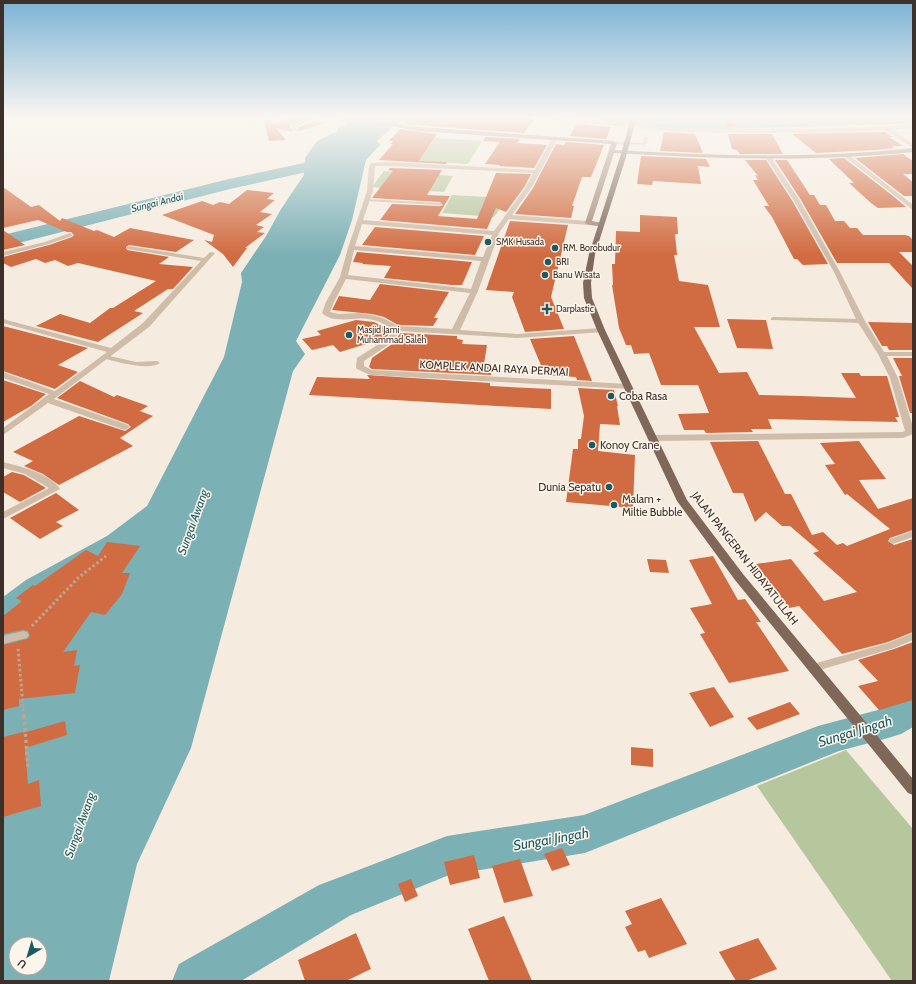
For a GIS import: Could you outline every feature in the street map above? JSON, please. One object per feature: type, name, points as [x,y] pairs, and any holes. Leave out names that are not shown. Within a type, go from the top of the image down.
[{"type":"main road","name":"JALAN PANGERAN HIDAYATULLAH","points":[[621,163],[592,254],[587,283],[588,298],[601,330],[682,501],[739,577],[913,789]]},
{"type":"street","points":[[537,172],[376,163],[372,167],[370,191],[361,222],[351,248],[344,277],[330,302],[326,313],[335,316],[362,315],[372,317],[385,320],[396,328],[517,336],[601,330]]},
{"type":"street","points":[[455,332],[474,291],[496,233],[542,163]]},
{"type":"street","points":[[588,223],[608,163]]},
{"type":"street","points":[[652,438],[908,434],[910,432],[894,378],[882,354],[861,321],[837,272],[797,201],[772,163]]},
{"type":"street","points":[[856,163],[913,208]]},
{"type":"street","points":[[507,217],[601,224]]},
{"type":"street","points":[[361,222],[496,233]]},
{"type":"street","points":[[3,254],[70,236]]},
{"type":"street","points":[[129,248],[205,260]]},
{"type":"street","points":[[351,248],[485,259]]},
{"type":"street","points":[[3,432],[56,394],[146,325],[212,253]]},
{"type":"street","points":[[344,277],[474,291]]},
{"type":"street","points":[[3,321],[112,351]]},
{"type":"street","name":"KOMPLEK ANDAI RAYA PERMAI","points":[[396,328],[391,339],[360,360],[360,367],[370,372],[628,387]]},
{"type":"street","points":[[882,354],[913,354]]},
{"type":"street","points":[[3,375],[56,394]]},
{"type":"street","points":[[47,400],[125,427]]},
{"type":"street","points":[[3,465],[28,472],[53,485],[55,489],[3,516]]},
{"type":"street","points":[[3,640],[23,635]]},
{"type":"lane","points":[[367,200],[440,204]]},
{"type":"lane","points":[[773,319],[861,321]]},
{"type":"lane","points":[[105,357],[136,364],[157,363]]},
{"type":"lane","points":[[893,541],[913,534]]},
{"type":"lane","points":[[813,668],[890,646],[913,636]]},
{"type":"path","points":[[28,768],[18,650],[23,635],[78,578],[106,556]]},
{"type":"green space","points":[[384,171],[453,176],[444,192],[372,187]]},
{"type":"green space","points":[[452,195],[487,197],[500,209],[494,217],[442,213]]},
{"type":"green space","points":[[846,750],[913,829],[913,981],[892,981],[757,786]]},
{"type":"water","name":"Sungai Awang","points":[[305,163],[365,163],[352,220],[340,255],[296,341],[305,354],[293,371],[191,748],[137,864],[109,981],[3,981],[3,597],[26,580],[107,536],[147,506],[224,357],[242,282],[241,273],[266,236],[281,209],[304,175]]},
{"type":"building","points":[[428,163],[447,163],[446,164]]},
{"type":"building","points":[[486,163],[537,163],[534,168],[485,164]]},
{"type":"building","points":[[546,163],[597,163],[591,177],[582,177],[572,206],[574,206],[571,218],[515,214],[533,188]]},
{"type":"building","points":[[640,163],[708,163],[710,167],[698,166],[701,184],[653,181],[652,185],[637,184]]},
{"type":"building","points":[[747,163],[768,163],[793,202],[828,264],[803,265],[797,259],[794,259],[772,217],[764,206],[769,206],[753,180],[758,180],[755,175],[758,176]]},
{"type":"building","points":[[777,163],[789,163],[810,195],[814,195],[820,205],[826,205],[835,221],[844,221],[850,228],[857,228],[863,235],[909,236],[913,240],[913,252],[899,252],[913,266],[913,289],[889,263],[837,263],[801,200]]},
{"type":"building","points":[[833,163],[850,163],[906,207],[878,208],[849,183],[854,183]]},
{"type":"building","points":[[861,163],[913,163],[913,174],[903,174],[913,182],[913,196],[904,196]]},
{"type":"building","points":[[390,168],[442,170],[427,195],[450,196],[438,216],[477,219],[496,173],[531,174],[525,186],[506,212],[496,208],[487,229],[380,220],[392,204],[443,205],[440,202],[372,198],[393,171],[388,170]]},
{"type":"building","points":[[3,187],[31,207],[39,205],[60,221],[62,218],[94,231],[97,230],[114,237],[130,228],[194,240],[176,252],[129,245],[126,247],[127,250],[169,257],[159,264],[193,267],[173,289],[168,289],[134,311],[143,313],[98,342],[36,326],[60,314],[90,323],[110,308],[113,308],[156,281],[78,263],[68,266],[55,260],[45,263],[36,259],[11,267],[3,263],[3,257],[49,245],[74,235],[71,232],[67,232],[38,220],[3,228]]},
{"type":"building","points":[[247,190],[274,193],[267,199],[275,200],[260,212],[272,214],[256,225],[264,227],[257,232],[265,233],[245,248],[247,248],[233,267],[223,254],[204,240],[212,242],[214,235],[162,215],[202,201],[213,205],[220,202],[229,204]]},
{"type":"building","points":[[640,215],[677,217],[678,234],[675,234],[677,255],[674,255],[679,281],[708,285],[720,327],[694,327],[719,373],[747,372],[759,395],[856,398],[841,373],[859,373],[861,376],[887,376],[899,417],[895,417],[898,422],[768,419],[772,429],[751,429],[753,432],[706,433],[704,430],[684,430],[678,414],[709,413],[698,385],[661,385],[649,353],[634,354],[631,345],[626,345],[619,328],[612,285],[612,264],[615,264],[616,231],[640,232]]},
{"type":"building","points":[[510,221],[568,225],[551,297],[564,329],[525,332],[512,297],[514,292],[486,290]]},
{"type":"building","points":[[375,227],[484,236],[475,255],[362,245]]},
{"type":"building","points":[[3,230],[25,245],[3,250]]},
{"type":"building","points":[[357,252],[472,262],[462,285],[452,285],[384,278],[391,266],[353,262]]},
{"type":"building","points":[[380,284],[449,292],[434,318],[438,318],[433,326],[398,325],[384,317],[372,314],[332,310],[339,296],[370,300]]},
{"type":"building","points":[[727,319],[766,320],[773,349],[737,348]]},
{"type":"building","name":"Masjid Jami Muhammad Saleh","points":[[356,320],[374,322],[390,330],[387,337],[375,345],[376,341],[340,352],[333,345],[312,350],[302,339],[321,335],[317,331]]},
{"type":"building","points":[[868,322],[913,323],[913,350],[889,350],[887,346],[882,346]]},
{"type":"building","points":[[3,326],[88,348],[58,365],[78,372],[55,389],[3,371]]},
{"type":"building","points":[[400,333],[457,336],[457,339],[463,340],[462,344],[487,345],[484,364],[492,364],[491,375],[372,369],[369,367],[372,358],[395,342]]},
{"type":"building","points":[[574,336],[592,381],[577,380],[576,377],[545,375],[530,339]]},
{"type":"building","points":[[893,358],[913,358],[913,413],[910,413],[899,376],[902,376]]},
{"type":"building","points":[[367,375],[490,383],[490,386],[551,389],[551,409],[309,395],[317,377],[370,379]]},
{"type":"building","points":[[3,380],[46,394],[31,406],[3,422]]},
{"type":"building","points":[[80,381],[114,397],[117,395],[148,406],[140,411],[153,416],[120,438],[133,446],[59,485],[43,474],[24,466],[33,461],[13,452],[79,416],[125,431],[131,427],[128,424],[57,398]]},
{"type":"building","points":[[578,388],[614,390],[618,406],[620,425],[600,424],[598,451],[635,455],[633,508],[566,502],[573,449],[578,449],[578,439],[581,439],[584,416]]},
{"type":"building","points":[[758,441],[785,494],[791,494],[812,535],[823,532],[837,545],[843,543],[847,546],[890,529],[847,494],[845,495],[825,465],[835,464],[820,443],[859,441],[886,479],[859,480],[878,509],[913,498],[913,530],[890,538],[888,541],[894,545],[913,539],[913,632],[888,642],[842,654],[799,606],[789,608],[756,564],[791,559],[824,601],[857,592],[813,553],[819,551],[790,526],[782,526],[766,512],[755,522],[743,493],[733,493],[710,442]]},
{"type":"building","points":[[12,472],[24,475],[46,488],[20,502],[3,492],[3,477]]},
{"type":"building","points":[[56,493],[79,510],[56,522],[63,526],[40,539],[10,518]]},
{"type":"building","points":[[107,542],[140,546],[122,573],[130,573],[122,594],[105,615],[91,612],[63,652],[77,650],[74,666],[80,665],[75,693],[19,699],[19,706],[3,710],[3,645],[27,639],[30,636],[28,631],[23,630],[3,634],[3,616],[22,601],[16,598],[33,585],[35,586],[86,550],[98,556]]},
{"type":"building","points":[[713,556],[738,600],[745,599],[761,622],[756,622],[789,671],[729,683],[700,634],[705,633],[690,608],[712,604],[689,560]]},
{"type":"building","points":[[647,559],[666,560],[669,573],[650,572]]},
{"type":"building","points":[[913,642],[913,700],[879,710],[858,686],[878,681],[858,660]]},
{"type":"building","points":[[714,687],[734,717],[710,727],[689,693]]},
{"type":"building","points":[[790,702],[800,714],[757,730],[747,718]]},
{"type":"building","points":[[65,721],[67,735],[25,748],[28,784],[39,780],[41,806],[3,817],[3,737]]},
{"type":"building","points":[[631,747],[653,749],[653,767],[631,765]]},
{"type":"building","points":[[562,848],[570,865],[552,871],[544,854]]},
{"type":"building","points":[[474,855],[480,878],[450,885],[444,862]]},
{"type":"building","points":[[520,859],[533,896],[504,903],[492,866]]},
{"type":"building","points":[[411,879],[418,896],[405,902],[398,884]]},
{"type":"building","points":[[661,898],[687,944],[649,958],[645,950],[638,952],[625,927],[632,924],[625,911]]},
{"type":"building","points":[[504,916],[532,981],[489,981],[468,929]]},
{"type":"building","points":[[356,933],[371,969],[346,981],[305,981],[298,960]]},
{"type":"building","points":[[758,938],[777,969],[746,981],[736,981],[719,952]]},
{"type":"waterway","name":"Sungai Andai","points":[[3,241],[229,184],[327,163]]},
{"type":"waterway","name":"Sungai Jingah","points":[[196,981],[335,900],[447,856],[585,834],[832,737],[888,723],[913,708]]},
{"type":"place","name":"SMK Husada","points":[[488,242]]},
{"type":"place","name":"RM. Borobudur","points":[[555,248]]},
{"type":"place","name":"BRI","points":[[548,262]]},
{"type":"place","name":"Banu Wisata","points":[[545,275]]},
{"type":"place","name":"Darplastic","points":[[547,309]]},
{"type":"place","name":"Masjid Jami Muhammad Saleh","points":[[349,335]]},
{"type":"place","name":"Coba Rasa","points":[[611,396]]},
{"type":"place","name":"Konoy Crane","points":[[592,445]]},
{"type":"place","name":"Dunia Sepatu","points":[[609,487]]},
{"type":"place","name":"Malam + Miltie Bubble","points":[[614,505]]}]
